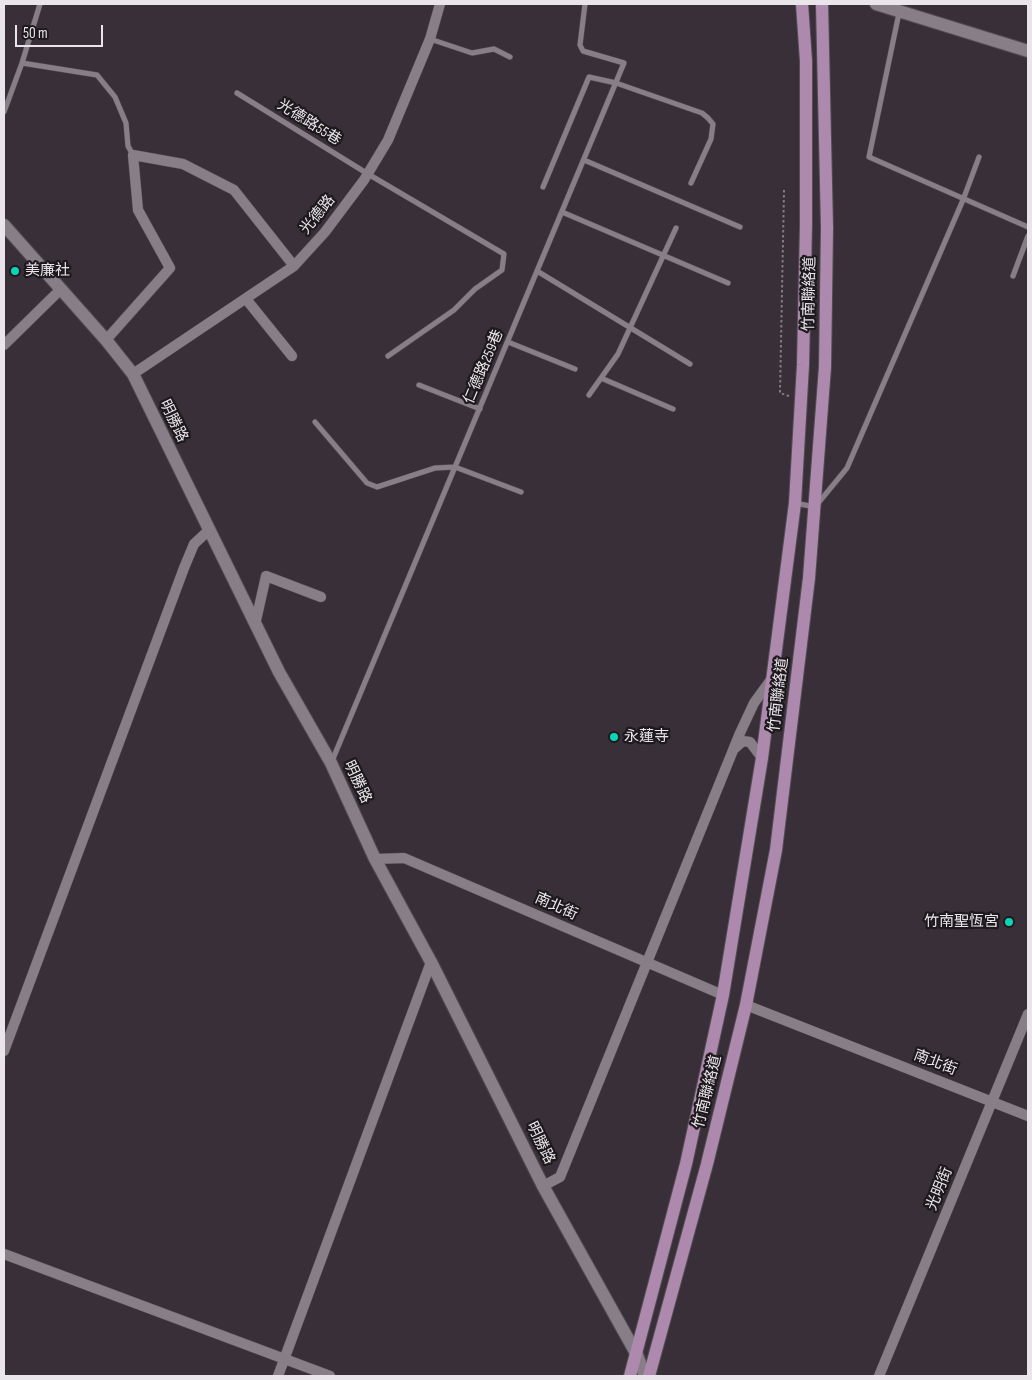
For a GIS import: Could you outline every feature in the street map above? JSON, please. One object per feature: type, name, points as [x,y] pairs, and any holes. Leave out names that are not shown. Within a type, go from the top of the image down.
[{"type":"main road","name":"竹南聯絡道","points":[[630,1376],[686,1164],[723,995],[762,758],[795,503],[801,401],[806,226],[806,61],[802,4]]},
{"type":"main road","name":"竹南聯絡道","points":[[649,1376],[707,1164],[746,1005],[776,850],[809,578],[824,367],[828,228],[822,4]]},
{"type":"street","name":"光德路","points":[[133,374],[294,266],[326,232],[368,174],[388,140],[430,39],[440,4]]},
{"type":"street","points":[[876,4],[1028,51]]},
{"type":"street","points":[[106,340],[170,268],[138,210],[133,155],[183,164],[234,190],[294,266]]},
{"type":"street","name":"明勝路","points":[[4,225],[106,340],[133,374],[255,625],[331,764],[375,859],[431,962],[543,1186],[637,1354],[645,1376]]},
{"type":"street","points":[[4,345],[61,289]]},
{"type":"street","points":[[246,299],[292,356]]},
{"type":"street","points":[[4,1051],[184,568],[194,544],[208,530]]},
{"type":"street","points":[[255,625],[266,576],[320,597]]},
{"type":"street","points":[[543,1186],[560,1178],[733,750],[754,704],[773,677]]},
{"type":"street","points":[[733,750],[743,741],[750,742],[762,758]]},
{"type":"street","name":"南北街","points":[[375,859],[404,858],[723,995]]},
{"type":"street","points":[[278,1376],[431,962]]},
{"type":"street","name":"南北街","points":[[746,1005],[1028,1116]]},
{"type":"street","name":"光明街","points":[[879,1376],[1028,1014]]},
{"type":"street","points":[[4,1254],[330,1376]]},
{"type":"lane","points":[[4,112],[22,63],[40,4]]},
{"type":"lane","name":"仁德路259巷","points":[[331,764],[624,63],[583,51],[580,45],[585,4]]},
{"type":"lane","points":[[900,10],[869,158],[1028,227]]},
{"type":"lane","points":[[430,39],[472,53],[494,49],[510,58]]},
{"type":"lane","points":[[22,63],[97,75],[115,97],[126,123],[128,146],[133,155]]},
{"type":"lane","points":[[543,187],[589,77],[616,82],[702,113],[712,124],[711,139],[691,183]]},
{"type":"lane","name":"光德路55巷","points":[[237,93],[368,174],[504,254],[502,270],[475,289],[454,310],[388,356]]},
{"type":"lane","points":[[795,503],[815,507],[847,468],[963,200],[979,156]]},
{"type":"lane","points":[[584,160],[740,227]]},
{"type":"lane","points":[[562,212],[728,283]]},
{"type":"lane","points":[[589,395],[618,354],[676,228]]},
{"type":"lane","points":[[1013,276],[1028,236]]},
{"type":"lane","points":[[538,271],[690,364]]},
{"type":"lane","points":[[508,342],[575,369]]},
{"type":"lane","points":[[601,378],[673,410]]},
{"type":"lane","points":[[419,385],[480,409]]},
{"type":"lane","points":[[315,422],[367,483],[377,487],[435,468],[455,467],[521,492]]},
{"type":"path","points":[[784,190],[780,393],[801,401]]},
{"type":"place","name":"美廉社","points":[[15,271]]},
{"type":"place","name":"永蓮寺","points":[[614,737]]},
{"type":"place","name":"竹南聖恆宮","points":[[1009,922]]}]
